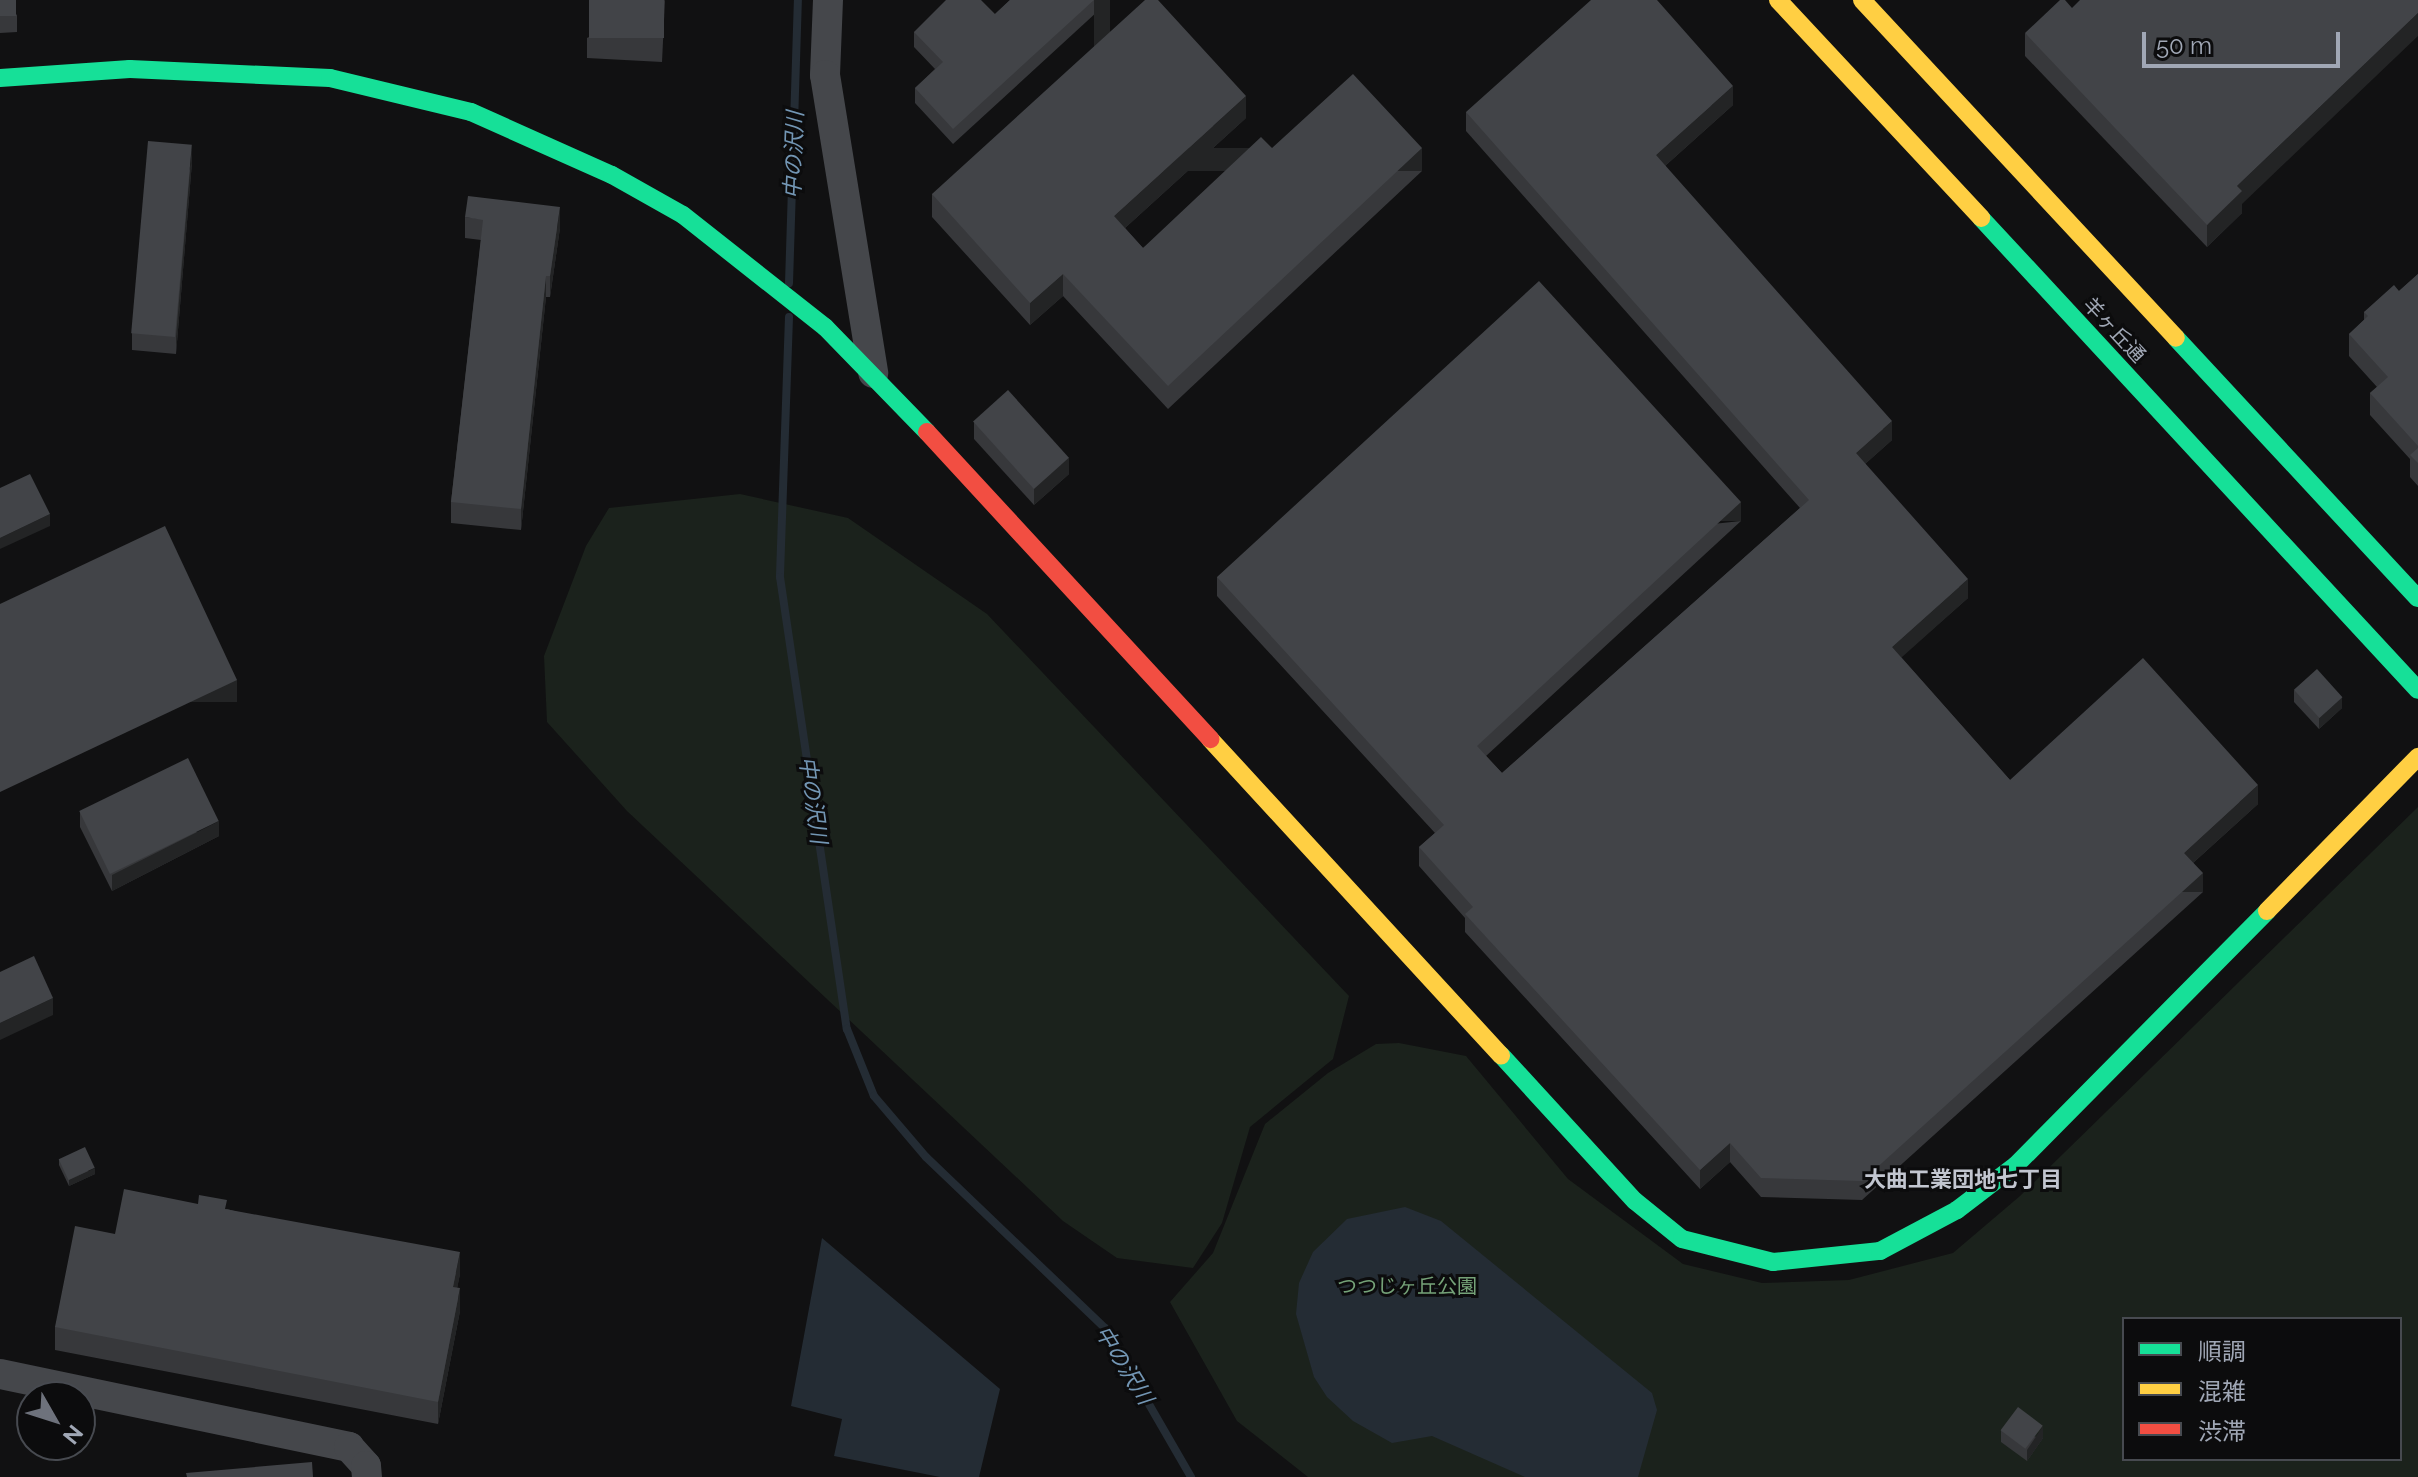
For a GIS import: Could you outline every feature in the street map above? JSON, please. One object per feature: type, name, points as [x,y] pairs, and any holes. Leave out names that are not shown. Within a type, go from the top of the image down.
[{"type":"street","points":[[828,0],[825,75],[873,373]]},
{"type":"street","name":"羊ヶ丘通","points":[[1862,0],[2418,598]]},
{"type":"street","name":"羊ヶ丘通","points":[[1784,7],[2418,690]]},
{"type":"street","points":[[0,78],[130,69],[330,78],[471,112],[612,175],[683,215],[825,327],[873,373],[1635,1201],[1682,1239],[1773,1262],[1880,1251],[1957,1210],[2016,1165],[2418,757]]},
{"type":"street","points":[[0,1374],[349,1447],[366,1466],[367,1477]]},
{"type":"green space","points":[[740,494],[848,518],[987,614],[1349,996],[1333,1059],[1250,1127],[1222,1223],[1193,1268],[1117,1258],[1063,1221],[627,811],[547,722],[544,656],[586,546],[609,508]]},
{"type":"green space","name":"つつじヶ丘公園","points":[[2418,807],[2418,1477],[1308,1477],[1237,1421],[1170,1302],[1213,1253],[1265,1124],[1328,1073],[1376,1044],[1399,1043],[1466,1056],[1568,1179],[1683,1264],[1762,1283],[1849,1280],[1953,1253],[2020,1196]]},
{"type":"shaded area","points":[[1405,1207],[1441,1221],[1652,1393],[1657,1410],[1638,1477],[1525,1477],[1432,1436],[1392,1443],[1353,1421],[1327,1397],[1314,1377],[1296,1314],[1299,1283],[1313,1252],[1347,1219]]},
{"type":"shaded area","points":[[822,1238],[1000,1389],[979,1477],[940,1477],[834,1456],[842,1419],[791,1406]]},
{"type":"building","points":[[0,0],[16,0],[16,16],[0,16]]},
{"type":"building","points":[[589,0],[664,0],[664,38],[589,38]]},
{"type":"building","points":[[946,0],[981,0],[995,14],[1010,0],[1094,0],[953,129],[915,88],[943,62],[914,32]]},
{"type":"building","points":[[1145,0],[1158,0],[1246,96],[1114,216],[1143,248],[1261,137],[1272,148],[1353,74],[1422,148],[1168,386],[1063,274],[1030,303],[932,194]]},
{"type":"building","points":[[1591,0],[1657,0],[1733,86],[1656,155],[1892,421],[1856,453],[1968,579],[1892,647],[2010,780],[2143,658],[2258,785],[2184,853],[2203,873],[1862,1181],[1761,1178],[1730,1143],[1700,1170],[1465,914],[1473,907],[1419,847],[1444,825],[1217,577],[1539,281],[1741,502],[1477,746],[1502,773],[1809,500],[1466,112]]},
{"type":"building","points":[[2060,0],[2065,0],[2072,8],[2080,0],[2418,0],[2418,13],[2237,186],[2242,191],[2207,225],[2025,33]]},
{"type":"building","points":[[148,141],[192,145],[175,337],[131,333]]},
{"type":"building","points":[[468,196],[560,207],[550,276],[546,276],[521,509],[451,502],[483,220],[465,217]]},
{"type":"building","points":[[2418,274],[2418,446],[2370,393],[2388,377],[2349,334],[2368,316],[2364,312],[2394,285],[2399,291]]},
{"type":"building","points":[[1008,390],[1069,458],[1034,489],[973,421]]},
{"type":"building","points":[[2418,448],[2418,463],[2410,455]]},
{"type":"building","points":[[30,474],[50,514],[0,538],[0,488]]},
{"type":"building","points":[[165,526],[237,680],[0,792],[0,604]]},
{"type":"building","points":[[2317,669],[2342,697],[2319,718],[2294,690]]},
{"type":"building","points":[[188,758],[219,821],[110,874],[79,811]]},
{"type":"building","points":[[34,956],[53,998],[0,1023],[0,972]]},
{"type":"building","points":[[85,1147],[95,1168],[68,1180],[59,1159]]},
{"type":"building","points":[[124,1189],[198,1204],[199,1195],[227,1200],[225,1209],[460,1252],[453,1287],[460,1288],[438,1402],[55,1327],[75,1226],[115,1234]]},
{"type":"building","points":[[2018,1407],[2043,1426],[2025,1449],[2001,1430]]},
{"type":"building","points":[[312,1462],[313,1477],[187,1477],[186,1473]]},
{"type":"waterway","name":"中の沢川","points":[[789,283],[798,0]]},
{"type":"waterway","name":"中の沢川","points":[[789,317],[780,577],[847,1029],[874,1096],[926,1157],[1105,1328],[1191,1477]]},
{"type":"traffic: fast","points":[[0,78],[130,69],[330,78],[471,112],[612,175],[683,215],[825,327],[927,432]]},
{"type":"traffic: fast","points":[[1981,218],[2418,690]]},
{"type":"traffic: fast","points":[[2176,338],[2418,598]]},
{"type":"traffic: fast","points":[[1501,1055],[1635,1201],[1682,1239],[1773,1262],[1880,1251],[1957,1210],[2016,1165],[2267,911]]},
{"type":"traffic: slow","points":[[1778,0],[1981,218]]},
{"type":"traffic: slow","points":[[1862,0],[2176,338]]},
{"type":"traffic: slow","points":[[1210,739],[1501,1055]]},
{"type":"traffic: slow","points":[[2267,911],[2418,757]]},
{"type":"traffic: jam","points":[[927,432],[1210,739]]},
{"type":"district","name":"大曲工業団地七丁目","points":[[1963,1180]]}]
